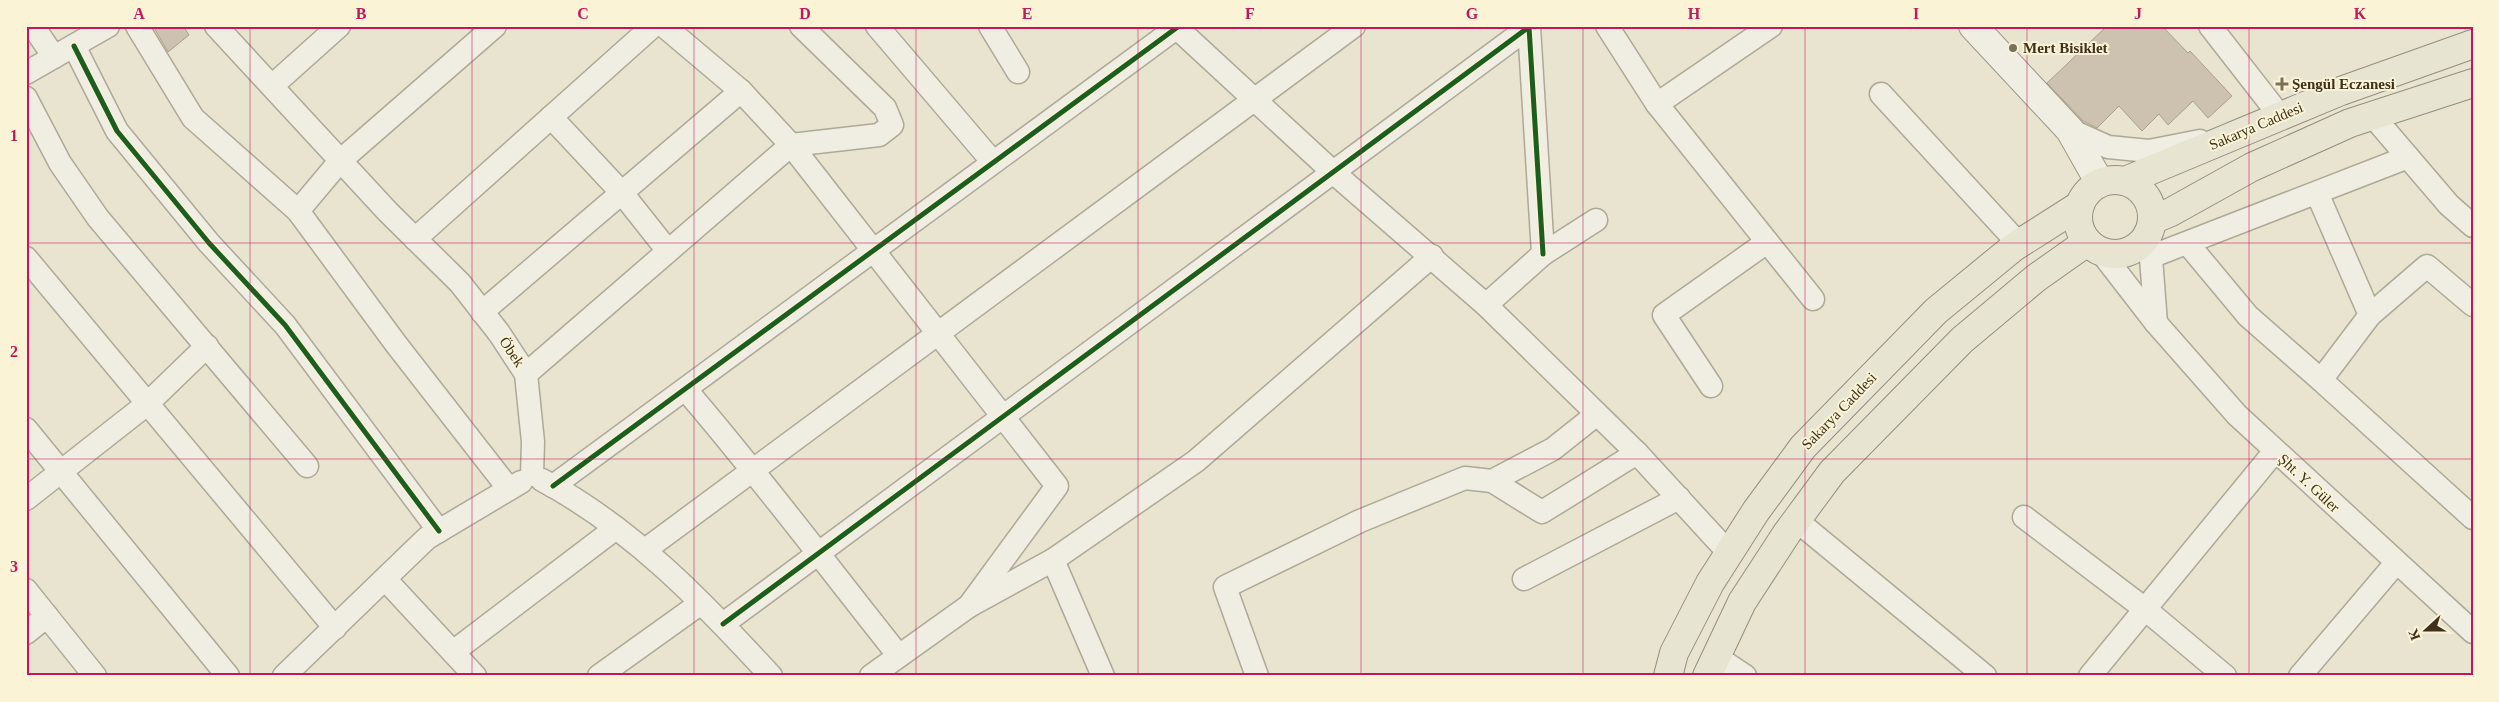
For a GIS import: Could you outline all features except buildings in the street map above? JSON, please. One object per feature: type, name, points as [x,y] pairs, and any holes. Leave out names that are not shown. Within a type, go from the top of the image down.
[{"type":"main road","name":"Sakarya Caddesi","points":[[2112,182],[2341,91],[2473,44]]},
{"type":"main road","points":[[2150,236],[2151,207],[2145,195],[2136,186],[2112,182],[2086,194],[2080,205],[2078,218],[2080,231],[2094,247],[2114,255],[2127,253],[2138,247],[2150,236],[2171,212],[2252,167],[2350,123],[2473,83]]},
{"type":"main road","name":"Sakarya Caddesi","points":[[1668,676],[1674,653],[1710,583],[1756,511],[1803,447],[1936,312],[2019,244],[2080,205]]},
{"type":"main road","points":[[1712,666],[1742,602],[1796,520],[1832,472],[1962,340],[2036,278],[2094,247]]},
{"type":"street","points":[[34,26],[54,57]]},
{"type":"street","points":[[26,73],[108,26]]},
{"type":"street","points":[[137,26],[193,118],[298,211],[396,344],[509,489]]},
{"type":"street","points":[[272,86],[340,26]]},
{"type":"street","points":[[298,211],[340,161],[495,26]]},
{"type":"street","points":[[414,239],[653,26]]},
{"type":"street","points":[[664,26],[741,91],[791,145],[1057,486],[969,606]]},
{"type":"street","points":[[526,374],[791,145],[879,135],[892,125],[885,108],[801,26]]},
{"type":"street","points":[[877,26],[992,162]]},
{"type":"street","points":[[990,26],[1018,72]]},
{"type":"street","points":[[644,550],[1354,26]]},
{"type":"street","points":[[1606,26],[1657,104],[1813,299]]},
{"type":"street","points":[[1657,104],[1771,26]]},
{"type":"street","points":[[1973,26],[2070,130],[2112,182]]},
{"type":"street","points":[[2210,26],[2280,116]]},
{"type":"street","points":[[724,624],[1530,27]]},
{"type":"street","points":[[1530,27],[1543,254]]},
{"type":"street","points":[[553,486],[873,252],[1171,29],[1256,100],[1334,173],[1432,256],[1486,305],[1637,453],[1729,553]]},
{"type":"street","name":"Öbek","points":[[228,30],[272,86],[340,161],[414,239],[460,283],[526,374],[533,442],[532,475]]},
{"type":"street","points":[[74,46],[117,131],[209,243],[285,325],[439,531]]},
{"type":"street","points":[[482,312],[741,91]]},
{"type":"street","points":[[1881,94],[2019,244]]},
{"type":"street","points":[[26,98],[60,163],[98,218],[307,466]]},
{"type":"street","points":[[2372,115],[2449,205],[2473,226]]},
{"type":"street","points":[[551,117],[622,193],[668,251]]},
{"type":"street","points":[[2070,130],[2108,147],[2149,151],[2235,134]]},
{"type":"street","points":[[2156,324],[2150,236],[2188,244],[2408,157]]},
{"type":"street","points":[[2317,193],[2370,315]]},
{"type":"street","points":[[1486,305],[1543,254],[1596,220]]},
{"type":"street","points":[[1711,386],[1664,315],[1767,242]]},
{"type":"street","points":[[2188,244],[2248,316],[2473,518]]},
{"type":"street","name":"Şht. Y. Güler","points":[[2094,247],[2156,324],[2237,415],[2473,632]]},
{"type":"street","points":[[871,676],[969,606],[1053,560],[1196,461],[1432,256]]},
{"type":"street","points":[[26,258],[335,628]]},
{"type":"street","points":[[2321,380],[2370,315],[2427,266],[2473,305]]},
{"type":"street","points":[[26,499],[147,404],[207,346]]},
{"type":"street","points":[[686,390],[754,470],[899,656]]},
{"type":"street","points":[[1492,481],[1553,449],[1597,414]]},
{"type":"street","points":[[26,429],[228,676]]},
{"type":"street","points":[[2090,676],[2274,451]]},
{"type":"street","points":[[1258,676],[1225,587],[1360,521],[1464,478],[1492,481],[1542,512],[1637,453]]},
{"type":"street","points":[[284,676],[428,538],[532,475],[580,501],[644,550],[724,624],[771,676]]},
{"type":"street","points":[[1524,579],[1678,498]]},
{"type":"street","points":[[2024,517],[2144,609],[2225,676]]},
{"type":"street","points":[[1796,520],[1985,676]]},
{"type":"street","points":[[453,652],[616,528]]},
{"type":"street","points":[[1053,560],[1103,676]]},
{"type":"street","points":[[2300,676],[2396,563]]},
{"type":"street","points":[[385,579],[475,676]]},
{"type":"street","points":[[26,590],[95,676]]},
{"type":"street","points":[[600,676],[701,603]]},
{"type":"street","points":[[26,633],[47,616]]},
{"type":"street","points":[[1712,666],[1744,676]]},
{"type":"cycle path","points":[[553,486],[1179,26]]},
{"type":"cycle path","points":[[723,624],[1529,27],[1543,254]]},
{"type":"cycle path","points":[[74,46],[117,131],[209,243],[285,325],[439,531]]},
{"type":"place","name":"Mert Bisiklet","points":[[2013,48]]},
{"type":"place","name":"Şengül Eczanesi","points":[[2282,84]]}]
